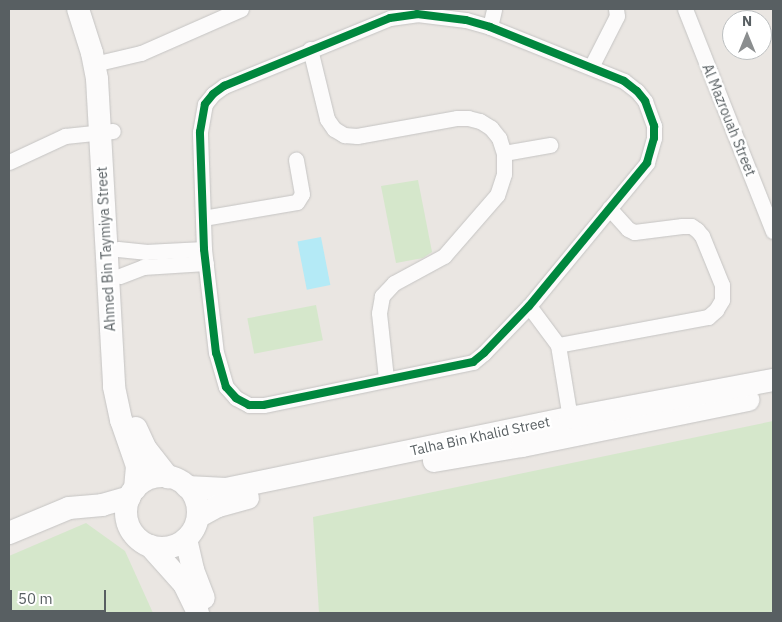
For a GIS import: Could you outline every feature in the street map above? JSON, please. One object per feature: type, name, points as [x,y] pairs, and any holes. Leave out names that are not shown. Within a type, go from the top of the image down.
[{"type":"street","name":"Ahmed Bin Taymiya Street","points":[[78,9],[100,63]]},
{"type":"street","name":"Ahmed Bin Taymiya Street","points":[[91,9],[100,63],[100,105],[107,131],[118,249],[128,400],[141,441],[178,482]]},
{"type":"street","points":[[100,63],[140,53],[240,9]]},
{"type":"street","points":[[490,27],[494,9]]},
{"type":"street","points":[[591,67],[617,16],[616,9]]},
{"type":"street","name":"Al Mazrouah Street","points":[[685,9],[773,231]]},
{"type":"street","points":[[417,14],[466,20],[490,27],[624,81],[637,91],[645,101],[654,126],[654,138],[647,163],[529,306],[474,362],[263,405],[249,405],[236,398],[226,387],[216,353],[205,256],[200,132],[205,104],[212,94],[224,86],[310,49],[390,18],[417,14]]},
{"type":"street","points":[[310,49],[327,119],[334,129],[344,135],[357,136],[457,118],[468,118],[480,121],[490,128],[499,138],[504,152],[504,174],[497,194],[444,256],[394,283],[382,296],[379,313],[386,379]]},
{"type":"street","name":"Ahmed Bin Taymiya Street","points":[[107,131],[114,387],[120,420],[137,466],[133,493]]},
{"type":"street","points":[[9,162],[65,136],[107,131]]},
{"type":"street","points":[[504,152],[550,145]]},
{"type":"street","points":[[203,218],[297,202],[302,194],[296,160]]},
{"type":"street","points":[[558,345],[708,317],[716,310],[722,300],[722,285],[698,230],[691,226],[682,226],[634,232],[628,229],[609,208]]},
{"type":"street","points":[[118,249],[157,259],[205,256]]},
{"type":"street","points":[[120,276],[157,259]]},
{"type":"street","points":[[529,306],[558,345],[570,418]]},
{"type":"street","name":"Talha Bin Khalid Street","points":[[178,482],[226,489],[570,418],[773,380]]},
{"type":"street","name":"Talha Bin Khalid Street","points":[[198,517],[211,509],[232,501],[773,396]]},
{"type":"street","points":[[9,533],[69,508],[88,506],[110,504],[133,493],[150,479],[178,482],[194,496],[198,517],[192,533],[186,539],[169,548],[144,542],[88,506]]},
{"type":"street","points":[[133,493],[127,514],[128,523],[184,584],[198,613]]},
{"type":"street","points":[[186,539],[193,570],[211,613]]},
{"type":"green space","points":[[418,180],[432,252],[423,258],[396,263],[381,186]]},
{"type":"green space","points":[[316,305],[323,340],[254,354],[247,318]]},
{"type":"green space","points":[[773,421],[773,613],[319,613],[313,517]]},
{"type":"green space","points":[[86,523],[125,551],[153,613],[9,613],[9,556]]},
{"type":"water","points":[[321,237],[330,285],[307,290],[297,242]]},
{"type":"cycle path","points":[[417,14],[466,20],[490,27],[624,81],[637,91],[645,101],[654,126],[654,138],[647,163],[529,306],[473,362],[263,405],[249,405],[236,398],[226,387],[216,353],[204,249],[200,132],[205,104],[213,94],[224,86],[390,18],[417,14]]}]
